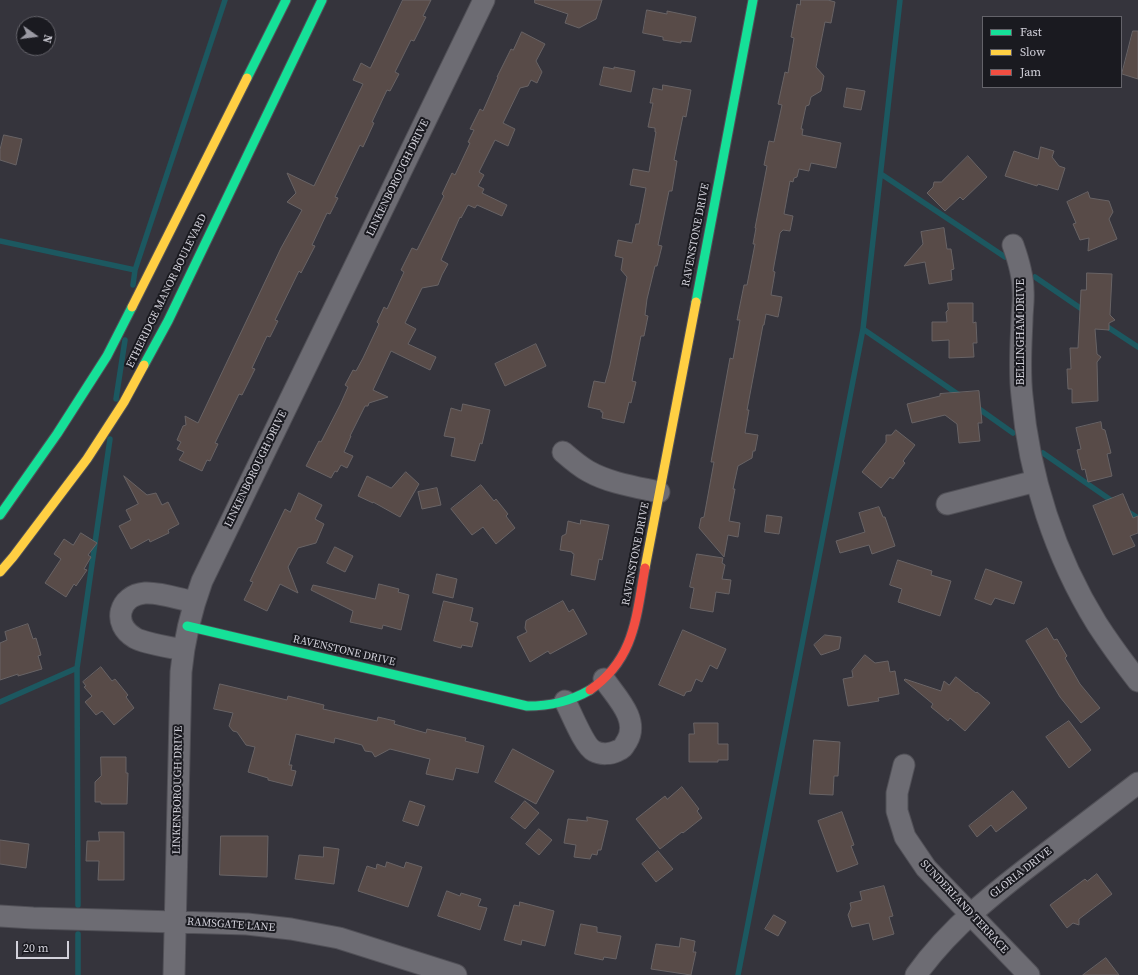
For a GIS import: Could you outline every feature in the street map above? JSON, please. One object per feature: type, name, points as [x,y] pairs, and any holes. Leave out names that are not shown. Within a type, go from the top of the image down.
[{"type":"main road","points":[[0,515],[57,434],[107,356],[286,0]]},
{"type":"main road","name":"ETHERIDGE MANOR BOULEVARD","points":[[0,572],[87,459],[124,402],[168,321],[322,0]]},
{"type":"main road","name":"RAVENSTONE DRIVE","points":[[188,626],[527,706],[550,706],[565,701],[584,694],[604,679],[621,659],[629,641],[636,616],[753,0]]},
{"type":"street","name":"LINKENBOROUGH DRIVE","points":[[174,975],[181,672],[183,650],[194,602],[202,581],[484,0]]},
{"type":"street","name":"BELLINGHAM DRIVE","points":[[1013,245],[1019,262],[1023,289],[1020,362],[1022,396],[1029,450],[1036,481],[1061,556],[1079,593],[1097,625],[1138,681]]},
{"type":"street","points":[[563,452],[587,471],[598,476],[626,485],[659,492]]},
{"type":"street","points":[[947,504],[1036,481]]},
{"type":"street","points":[[183,650],[136,639],[124,630],[120,618],[123,605],[134,596],[146,593],[171,596],[194,602]]},
{"type":"street","points":[[565,701],[584,740],[594,751],[610,754],[623,749],[630,736],[631,725],[626,711],[604,679]]},
{"type":"street","name":"SUNDERLAND TERRACE","points":[[904,765],[897,793],[897,805],[899,818],[905,836],[926,868],[1028,975]]},
{"type":"street","name":"GLORIA DRIVE","points":[[916,975],[940,946],[970,915],[1007,883],[1138,783]]},
{"type":"street","name":"RAMSGATE LANE","points":[[0,916],[247,924],[291,929],[339,938],[456,975]]},
{"type":"building","points":[[403,0],[431,0],[423,16],[426,17],[414,41],[411,40],[395,72],[399,74],[390,91],[387,90],[372,122],[374,123],[363,147],[360,145],[335,197],[338,198],[330,214],[327,213],[312,245],[315,246],[301,273],[299,271],[275,320],[278,321],[270,337],[267,336],[252,368],[255,369],[242,395],[239,394],[215,443],[218,444],[210,461],[207,460],[202,471],[179,460],[184,452],[177,449],[181,442],[177,440],[183,426],[186,425],[185,416],[198,423],[281,248],[302,210],[287,202],[296,193],[287,173],[314,186],[363,84],[353,80],[361,63],[370,68]]},
{"type":"building","points":[[535,0],[602,0],[596,19],[579,28],[565,23],[568,14],[535,3]]},
{"type":"building","points":[[801,0],[828,0],[835,2],[831,23],[825,22],[816,67],[824,76],[821,91],[811,97],[809,105],[806,106],[801,129],[803,129],[802,135],[841,143],[836,168],[811,163],[809,171],[799,169],[797,177],[794,178],[793,182],[790,181],[784,214],[793,216],[790,231],[783,230],[780,233],[773,271],[775,272],[771,295],[782,297],[778,317],[766,314],[747,410],[749,410],[745,433],[758,435],[752,458],[738,466],[733,489],[735,489],[729,521],[740,523],[738,537],[728,535],[724,557],[699,528],[701,518],[704,517],[714,462],[711,462],[730,358],[733,359],[740,320],[737,320],[744,285],[747,285],[755,244],[753,244],[755,228],[767,166],[764,165],[769,141],[774,142],[782,105],[778,104],[785,72],[788,73],[794,38],[791,37],[797,4],[800,5]]},
{"type":"building","points":[[647,10],[667,14],[667,11],[696,17],[691,42],[681,41],[681,43],[663,40],[663,37],[643,33]]},
{"type":"building","points":[[1133,31],[1138,31],[1138,79],[1122,74]]},
{"type":"building","points":[[522,32],[545,44],[536,61],[542,72],[537,83],[531,80],[528,86],[520,88],[503,123],[515,129],[508,146],[495,140],[479,172],[484,175],[478,186],[484,189],[482,193],[507,205],[502,216],[477,205],[475,208],[468,205],[461,218],[460,217],[441,260],[448,264],[438,285],[422,288],[405,323],[416,329],[408,344],[436,357],[430,370],[391,351],[373,390],[388,397],[369,403],[368,406],[365,406],[344,452],[353,456],[347,468],[341,465],[331,478],[306,466],[319,441],[321,442],[340,405],[348,387],[345,385],[353,370],[356,371],[363,358],[379,324],[377,322],[384,307],[387,309],[404,272],[401,270],[412,248],[417,250],[444,196],[442,194],[452,173],[455,175],[470,143],[468,142],[474,130],[470,129],[480,109],[483,111],[497,77],[511,49],[513,50]]},
{"type":"building","points":[[604,67],[614,69],[614,67],[635,71],[631,92],[600,85]]},
{"type":"building","points":[[663,85],[691,90],[686,117],[683,116],[674,160],[677,161],[672,191],[669,191],[658,245],[662,246],[657,266],[655,266],[647,299],[645,315],[648,316],[644,336],[641,336],[632,381],[636,382],[624,423],[602,418],[603,412],[601,412],[601,410],[588,407],[594,381],[605,383],[610,365],[627,277],[621,270],[623,258],[615,256],[618,240],[632,243],[636,224],[639,224],[646,188],[630,185],[633,169],[649,172],[656,132],[655,128],[648,127],[653,103],[650,103],[653,88],[662,90]]},
{"type":"building","points":[[847,88],[865,91],[861,110],[844,107]]},
{"type":"building","points":[[4,135],[22,139],[16,165],[0,160],[0,150]]},
{"type":"building","points":[[1041,147],[1054,151],[1052,157],[1059,166],[1065,168],[1058,190],[1038,184],[1037,186],[1005,176],[1014,151],[1038,159]]},
{"type":"building","points":[[968,156],[987,177],[963,200],[960,197],[945,211],[927,193],[933,187],[934,182],[941,182]]},
{"type":"building","points":[[1088,192],[1090,198],[1109,201],[1113,212],[1109,219],[1117,239],[1088,251],[1089,238],[1080,240],[1073,224],[1076,223],[1067,202]]},
{"type":"building","points":[[944,228],[947,249],[951,249],[954,269],[951,270],[952,280],[929,284],[925,262],[904,266],[923,244],[921,232]]},
{"type":"building","points":[[1087,273],[1112,274],[1110,315],[1115,320],[1109,323],[1109,330],[1095,329],[1097,354],[1101,357],[1097,362],[1098,401],[1072,403],[1072,389],[1068,389],[1067,369],[1071,369],[1070,348],[1078,348],[1081,290],[1086,290]]},
{"type":"building","points":[[948,303],[973,303],[973,323],[976,322],[977,343],[973,343],[974,357],[949,358],[949,340],[932,341],[932,322],[947,322],[946,312],[948,310]]},
{"type":"building","points":[[536,344],[546,366],[505,386],[495,364]]},
{"type":"building","points":[[979,391],[982,423],[978,423],[980,441],[959,443],[957,424],[945,415],[912,423],[907,404],[940,396],[940,394]]},
{"type":"building","points":[[463,404],[490,410],[482,444],[480,443],[475,461],[451,456],[455,438],[444,436],[451,408],[461,411]]},
{"type":"building","points":[[1101,422],[1102,429],[1105,430],[1111,453],[1107,454],[1112,476],[1088,482],[1085,469],[1082,470],[1077,450],[1081,449],[1076,428]]},
{"type":"building","points":[[896,430],[915,445],[903,461],[905,463],[893,479],[890,477],[881,488],[862,472],[886,442],[886,435],[891,435]]},
{"type":"building","points":[[406,472],[419,484],[400,517],[373,502],[358,496],[367,476],[391,488]]},
{"type":"building","points":[[124,476],[147,495],[156,493],[162,505],[168,502],[179,524],[168,530],[169,533],[150,542],[149,539],[131,549],[119,526],[131,520],[126,510],[138,504]]},
{"type":"building","points":[[481,485],[494,501],[496,499],[508,514],[506,516],[515,528],[496,544],[483,527],[472,535],[451,509]]},
{"type":"building","points":[[437,488],[441,505],[422,509],[418,492]]},
{"type":"building","points":[[299,493],[322,505],[315,519],[324,524],[316,543],[298,548],[288,567],[298,593],[280,584],[267,611],[244,600],[253,582],[250,581],[285,509],[290,512]]},
{"type":"building","points":[[1123,494],[1133,518],[1138,516],[1138,533],[1130,536],[1135,546],[1113,555],[1093,506]]},
{"type":"building","points":[[879,507],[883,517],[885,517],[895,546],[872,554],[869,545],[840,553],[836,541],[865,532],[859,513]]},
{"type":"building","points":[[767,515],[782,517],[779,534],[765,532]]},
{"type":"building","points":[[581,520],[609,525],[602,560],[599,559],[595,580],[571,575],[574,554],[572,552],[560,550],[562,536],[566,534],[568,521],[580,524]]},
{"type":"building","points":[[81,533],[97,543],[88,555],[91,557],[84,569],[87,570],[76,586],[74,584],[66,597],[45,583],[61,559],[54,554],[64,539],[73,545]]},
{"type":"building","points":[[335,547],[353,556],[345,572],[327,563]]},
{"type":"building","points":[[697,554],[723,558],[722,563],[725,565],[722,579],[731,580],[729,594],[716,592],[713,612],[690,608],[694,588],[690,587]]},
{"type":"building","points":[[898,560],[932,571],[931,575],[951,581],[940,616],[898,602],[902,589],[890,585]]},
{"type":"building","points":[[986,569],[1022,582],[1014,604],[995,598],[991,605],[975,599]]},
{"type":"building","points":[[437,574],[457,579],[453,598],[433,593]]},
{"type":"building","points":[[379,584],[399,589],[398,592],[409,595],[401,630],[383,625],[382,629],[350,622],[353,611],[311,590],[313,585],[375,599]]},
{"type":"building","points":[[444,601],[473,608],[470,621],[478,623],[472,647],[462,645],[461,648],[434,641]]},
{"type":"building","points":[[563,601],[569,612],[573,609],[587,634],[550,654],[548,651],[530,662],[517,637],[527,632],[525,628],[526,621]]},
{"type":"building","points":[[28,624],[33,639],[36,638],[41,655],[38,656],[42,669],[18,676],[18,674],[0,680],[0,643],[7,640],[5,632]]},
{"type":"building","points":[[1047,628],[1054,640],[1057,639],[1067,656],[1065,658],[1080,684],[1100,708],[1081,723],[1060,697],[1026,641]]},
{"type":"building","points":[[683,630],[726,649],[717,669],[710,665],[702,682],[696,679],[691,691],[686,692],[684,696],[659,685]]},
{"type":"building","points":[[825,635],[841,637],[839,649],[821,655],[814,645]]},
{"type":"building","points":[[865,655],[875,663],[888,661],[890,672],[895,671],[899,694],[878,698],[879,701],[848,706],[843,679],[853,677],[852,671]]},
{"type":"building","points":[[101,667],[112,681],[115,679],[128,695],[126,697],[134,708],[114,725],[102,711],[96,715],[85,702],[92,696],[84,687],[86,686],[83,682]]},
{"type":"building","points":[[956,677],[990,703],[965,731],[950,718],[948,721],[931,707],[933,704],[904,680],[905,679],[941,691],[944,681],[949,685]]},
{"type":"building","points":[[220,684],[287,700],[288,696],[324,705],[323,709],[377,721],[378,717],[395,721],[394,724],[426,733],[427,729],[466,738],[465,741],[484,746],[478,773],[456,768],[453,780],[426,774],[430,759],[390,749],[375,757],[372,752],[365,751],[362,745],[335,738],[334,743],[296,734],[289,765],[292,765],[291,770],[296,771],[292,786],[268,780],[268,778],[248,772],[255,747],[246,745],[237,732],[233,731],[229,726],[233,713],[214,709]]},
{"type":"building","points":[[1069,721],[1091,750],[1069,768],[1046,737]]},
{"type":"building","points":[[694,723],[718,723],[718,744],[728,744],[728,760],[718,760],[718,762],[689,762],[689,734],[694,734]]},
{"type":"building","points":[[814,740],[840,742],[838,776],[834,776],[833,795],[810,794]]},
{"type":"building","points":[[513,749],[554,771],[536,804],[495,782]]},
{"type":"building","points":[[101,757],[126,757],[126,773],[128,773],[127,804],[101,804],[101,802],[95,802],[95,782],[101,776]]},
{"type":"building","points":[[682,787],[699,809],[697,811],[702,818],[660,849],[636,819],[665,796],[667,799]]},
{"type":"building","points":[[1013,791],[1027,808],[996,832],[991,825],[977,837],[969,826]]},
{"type":"building","points":[[410,801],[425,806],[418,826],[403,821]]},
{"type":"building","points":[[525,801],[539,813],[525,829],[511,818]]},
{"type":"building","points":[[842,812],[854,845],[851,846],[858,864],[837,872],[818,821]]},
{"type":"building","points":[[587,817],[608,821],[601,850],[598,850],[597,855],[592,854],[590,859],[574,857],[576,845],[564,843],[568,819],[587,821]]},
{"type":"building","points":[[539,829],[552,840],[539,855],[526,844]]},
{"type":"building","points":[[99,832],[124,832],[124,880],[98,880],[99,861],[86,861],[87,841],[99,841]]},
{"type":"building","points":[[221,836],[268,836],[267,877],[220,875]]},
{"type":"building","points":[[0,840],[29,844],[26,868],[0,864]]},
{"type":"building","points":[[324,847],[339,849],[334,884],[295,879],[299,855],[323,857]]},
{"type":"building","points":[[658,851],[673,869],[656,882],[642,864]]},
{"type":"building","points":[[387,862],[404,868],[406,862],[422,867],[408,907],[358,891],[367,866],[376,869],[377,864],[385,867]]},
{"type":"building","points":[[1097,874],[1112,894],[1079,919],[1079,925],[1073,923],[1067,928],[1050,905],[1085,879],[1087,881]]},
{"type":"building","points":[[884,886],[893,916],[889,917],[894,934],[873,940],[869,923],[852,927],[848,915],[851,908],[850,903],[862,900],[860,892]]},
{"type":"building","points":[[447,891],[460,896],[461,893],[481,899],[478,906],[487,908],[480,930],[438,916]]},
{"type":"building","points":[[520,902],[554,911],[545,946],[522,940],[521,945],[504,940],[514,905],[519,906]]},
{"type":"building","points":[[774,915],[786,922],[778,936],[765,929]]},
{"type":"building","points":[[581,924],[597,927],[597,932],[621,936],[616,959],[604,957],[603,960],[575,954]]},
{"type":"building","points":[[681,938],[695,941],[693,952],[696,952],[691,975],[651,969],[656,944],[679,947]]},
{"type":"building","points":[[1106,958],[1119,975],[1083,975]]},
{"type":"waterway","points":[[133,285],[135,270],[225,0]]},
{"type":"waterway","points":[[738,975],[863,329],[900,0]]},
{"type":"waterway","points":[[881,174],[1005,257]]},
{"type":"waterway","points":[[0,241],[135,270]]},
{"type":"waterway","points":[[1035,277],[1086,312]]},
{"type":"waterway","points":[[1103,324],[1138,347]]},
{"type":"waterway","points":[[863,329],[962,397]]},
{"type":"waterway","points":[[116,399],[125,340]]},
{"type":"waterway","points":[[975,406],[1013,433]]},
{"type":"waterway","points":[[78,905],[77,668],[110,439]]},
{"type":"waterway","points":[[1043,453],[1115,503]]},
{"type":"waterway","points":[[1125,510],[1138,518]]},
{"type":"waterway","points":[[0,702],[77,668]]},
{"type":"waterway","points":[[78,934],[78,975]]},
{"type":"traffic: fast","points":[[247,78],[286,0]]},
{"type":"traffic: fast","points":[[144,365],[168,321],[322,0]]},
{"type":"traffic: fast","points":[[696,302],[753,0]]},
{"type":"traffic: fast","points":[[0,515],[57,434],[107,356],[132,307]]},
{"type":"traffic: fast","points":[[187,626],[527,706],[544,705],[575,698],[590,690]]},
{"type":"traffic: slow","points":[[132,307],[247,78]]},
{"type":"traffic: slow","points":[[645,568],[696,302]]},
{"type":"traffic: slow","points":[[0,572],[87,459],[124,402],[144,365]]},
{"type":"traffic: jam","points":[[590,690],[605,678],[625,651],[636,620],[645,568]]}]
